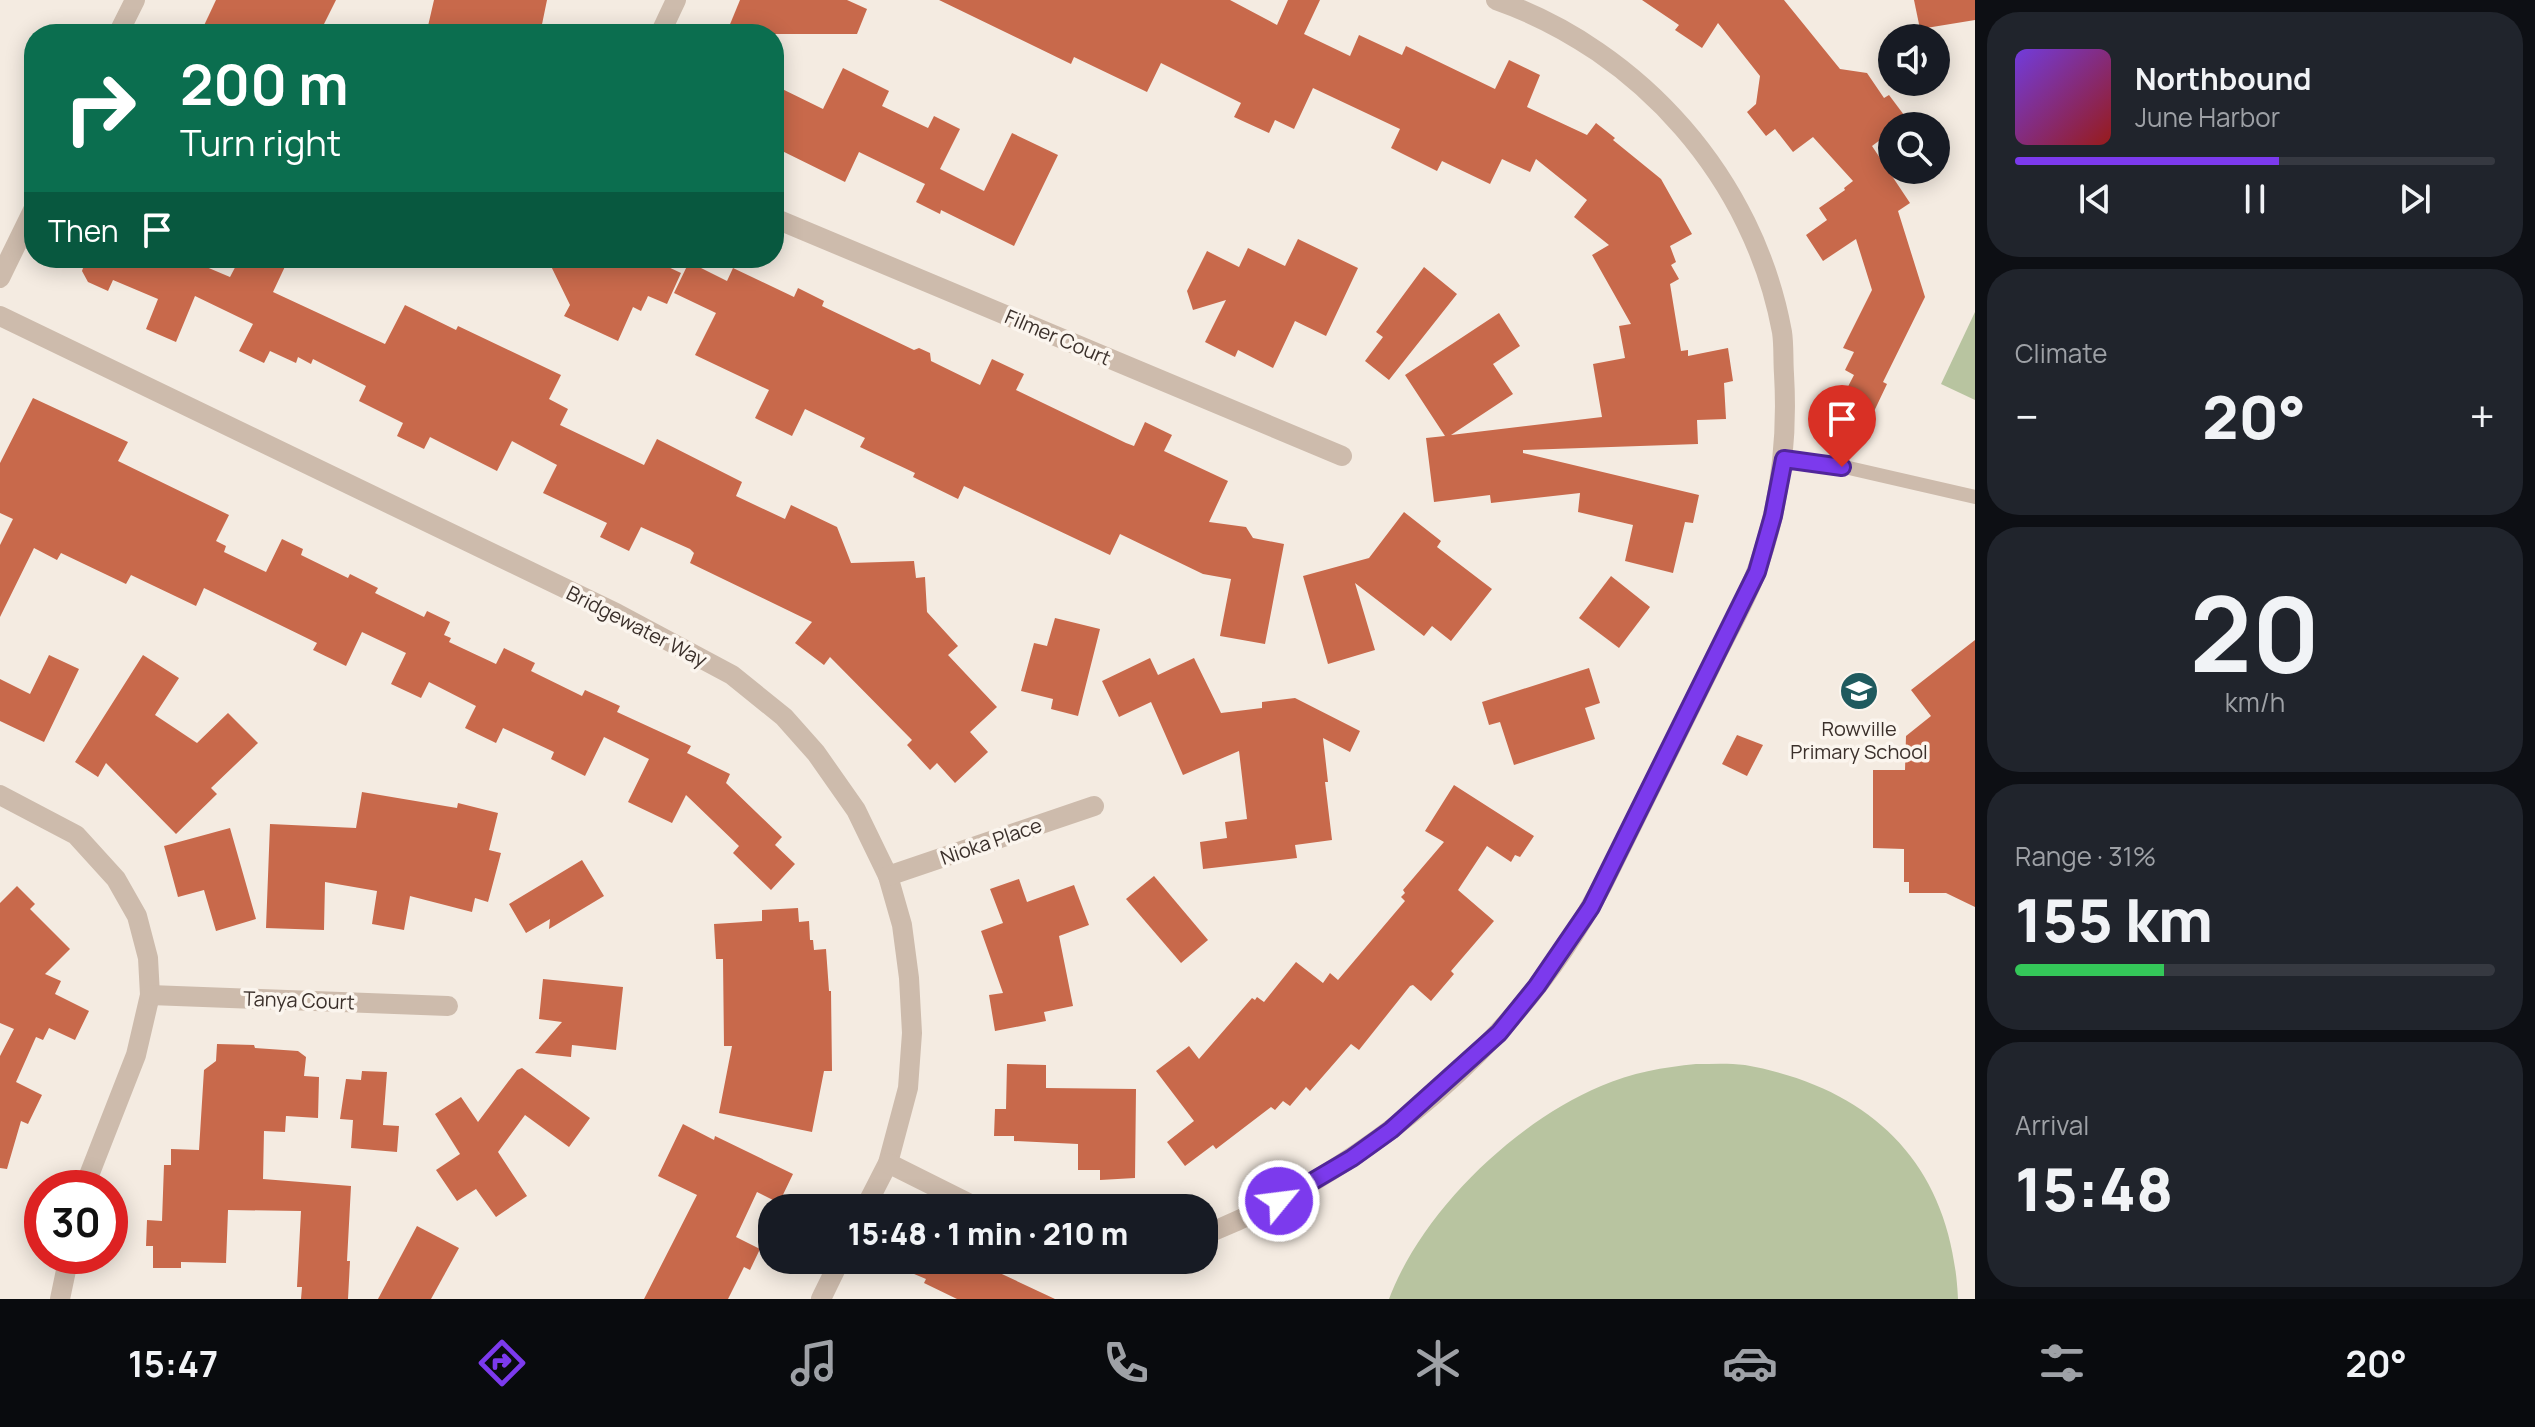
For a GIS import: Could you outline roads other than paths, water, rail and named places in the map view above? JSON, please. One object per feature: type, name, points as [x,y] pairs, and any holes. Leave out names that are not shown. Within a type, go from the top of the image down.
[{"type":"street","points":[[123,24],[135,0]]},
{"type":"street","points":[[665,24],[676,0]]},
{"type":"street","points":[[1218,1229],[1303,1188],[1391,1130],[1499,1033],[1537,986],[1591,907],[1757,572],[1773,516],[1784,459],[1782,332],[1748,224],[1716,169],[1678,120],[1643,86],[1605,57],[1527,11],[1496,0]]},
{"type":"street","name":"Filmer Court","points":[[784,222],[1342,456]]},
{"type":"street","points":[[0,278],[24,229]]},
{"type":"street","name":"Bridgewater Way","points":[[0,316],[616,613],[732,675],[784,717],[816,753],[856,810],[888,876],[902,925],[912,1033],[908,1088],[888,1163],[872,1194]]},
{"type":"street","points":[[0,795],[76,835],[116,879],[137,916],[148,958],[150,995],[136,1055],[91,1170]]},
{"type":"street","name":"Nioka Place","points":[[888,876],[1094,806]]},
{"type":"street","name":"Tanya Court","points":[[150,995],[448,1006]]},
{"type":"street","points":[[888,1163],[950,1194]]},
{"type":"street","points":[[60,1299],[65,1274]]},
{"type":"street","points":[[821,1299],[833,1274]]},
{"type":"lane","points":[[1784,459],[1849,468],[1975,497]]},
{"type":"place","name":"Rowville Primary School","points":[[1859,691]]}]
